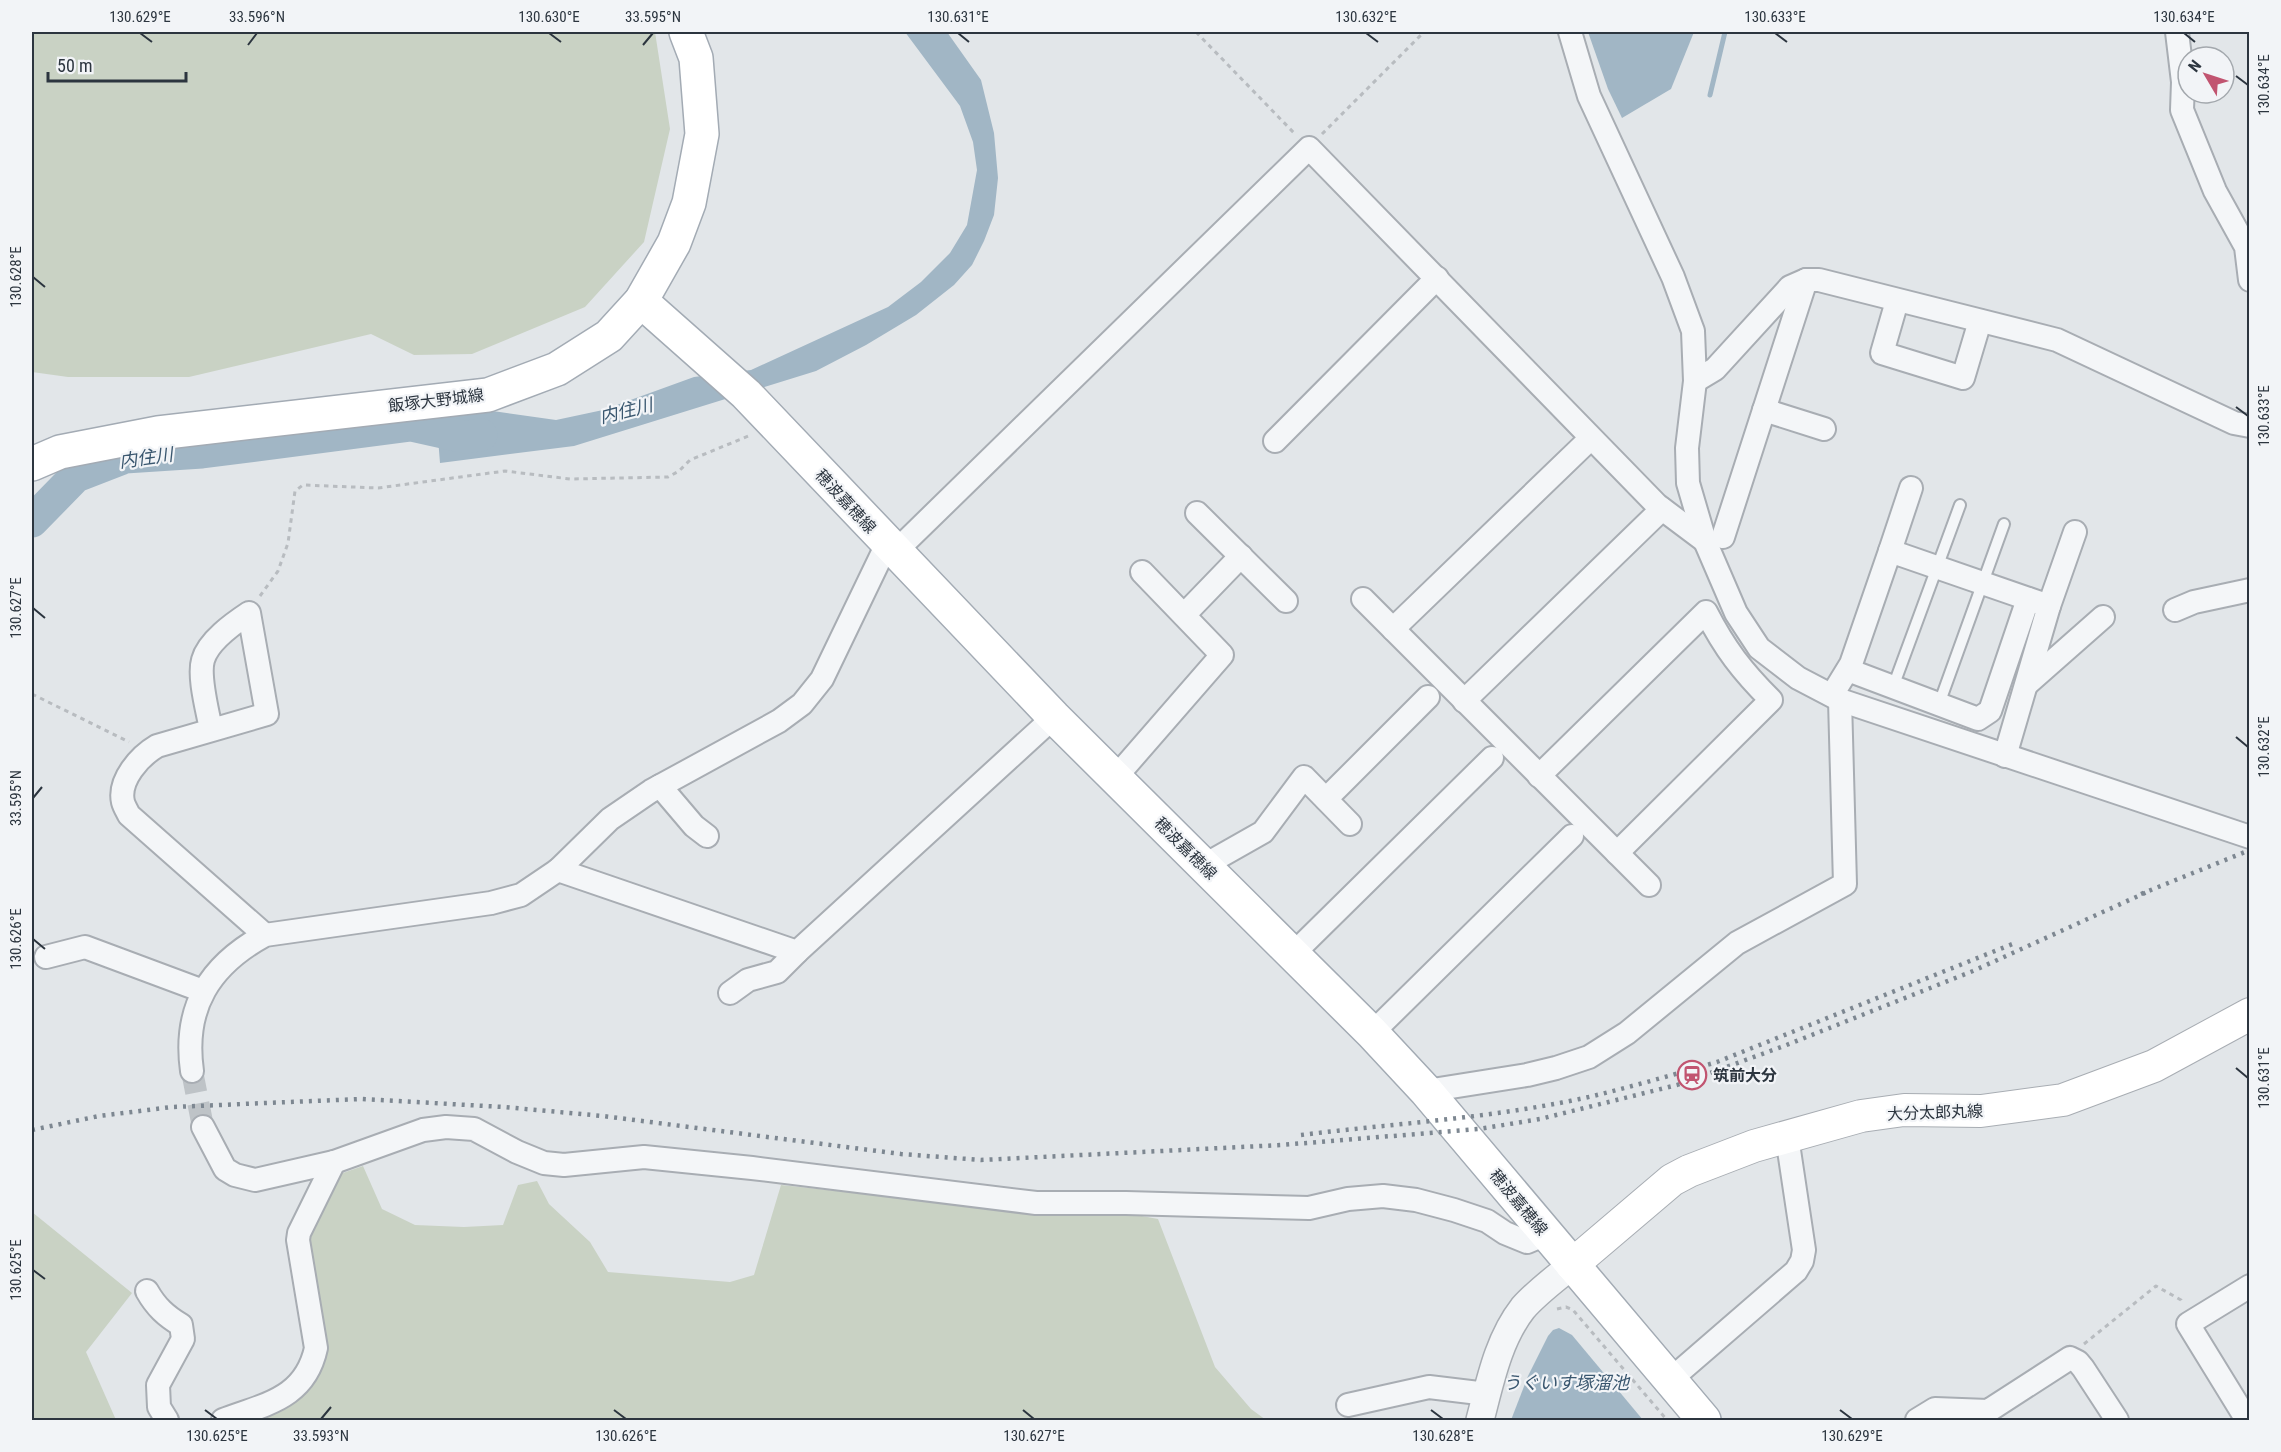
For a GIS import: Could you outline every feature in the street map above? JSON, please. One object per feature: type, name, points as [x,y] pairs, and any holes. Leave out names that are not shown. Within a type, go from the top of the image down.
[{"type":"main road","name":"飯塚大野城線","points":[[32,464],[60,452],[158,433],[488,395],[557,369],[609,336],[641,302],[674,243],[690,203],[702,134],[696,58],[686,32]]},
{"type":"main road","name":"穂波嘉穂線","points":[[641,302],[746,394],[1054,717],[1372,1033],[1426,1091],[1704,1420]]},
{"type":"main road","name":"大分太郎丸線","points":[[1572,1265],[1672,1180],[1689,1171],[1754,1146],[1861,1116],[1904,1110],[1981,1111],[2063,1100],[2154,1066],[2250,1014]]},
{"type":"street","points":[[1570,32],[1589,96],[1673,277],[1693,331],[1695,381],[1687,448],[1688,483],[1714,539],[1736,613],[1759,648],[1798,678],[1836,698],[2250,837]]},
{"type":"street","points":[[2177,32],[2183,82],[2182,110],[2215,191],[2246,247],[2250,280]]},
{"type":"street","points":[[192,1071],[188,1046],[203,991],[223,964],[243,947],[265,935],[491,903],[521,895],[558,870],[610,819],[660,786],[779,721],[802,704],[822,679],[891,548],[1309,148],[1590,439],[1662,509],[1714,539]]},
{"type":"street","points":[[1275,441],[1437,278]]},
{"type":"street","points":[[1695,381],[1715,369],[1790,287],[1806,280],[1819,280],[2057,340],[2234,423],[2250,426]]},
{"type":"street","points":[[1714,539],[1764,410],[1806,280]]},
{"type":"street","points":[[1898,301],[1882,353],[1963,378],[1980,321]]},
{"type":"street","points":[[1764,410],[1824,429]]},
{"type":"street","points":[[1393,629],[1590,439]]},
{"type":"street","points":[[1426,1091],[1537,1073],[1589,1057],[1627,1033],[1737,943],[1845,884],[1836,698],[1848,670],[1911,488]]},
{"type":"street","points":[[1464,701],[1662,509]]},
{"type":"street","points":[[1197,513],[1286,601]]},
{"type":"street","points":[[1848,670],[1978,719],[1990,711],[2038,603],[2075,532]]},
{"type":"street","points":[[1890,551],[2038,603]]},
{"type":"street","points":[[1184,615],[1241,556]]},
{"type":"street","points":[[1115,778],[1222,655],[1142,572]]},
{"type":"street","points":[[2175,610],[2194,602],[2250,590]]},
{"type":"street","points":[[1363,599],[1649,885]]},
{"type":"street","points":[[2005,756],[2027,684],[2038,603]]},
{"type":"street","points":[[1539,776],[1706,612],[1722,644],[1771,700],[1617,853]]},
{"type":"street","points":[[211,730],[203,678],[203,660],[224,631],[249,613],[267,714],[157,746],[145,753],[128,776],[123,790],[123,802],[129,815],[265,935]]},
{"type":"street","points":[[2027,684],[2103,617]]},
{"type":"street","points":[[1326,799],[1428,698]]},
{"type":"street","points":[[730,993],[747,980],[777,972],[1054,717]]},
{"type":"street","points":[[1292,955],[1492,758]]},
{"type":"street","points":[[1203,866],[1263,832],[1304,777],[1350,824]]},
{"type":"street","points":[[660,786],[694,826],[707,836]]},
{"type":"street","points":[[1372,1033],[1572,836]]},
{"type":"street","points":[[558,870],[797,952]]},
{"type":"street","points":[[46,957],[84,947],[203,991]]},
{"type":"street","points":[[203,1127],[225,1169],[244,1178],[255,1180],[334,1162],[423,1130],[446,1127],[474,1129],[517,1152],[544,1163],[564,1165],[644,1157],[764,1169],[1036,1203],[1309,1208],[1348,1199],[1383,1196],[1416,1200],[1454,1210],[1487,1221],[1505,1233],[1527,1242],[1546,1234]]},
{"type":"street","points":[[1670,1380],[1796,1270],[1802,1261],[1804,1250],[1787,1137]]},
{"type":"street","points":[[222,1420],[289,1394],[301,1383],[313,1364],[316,1348],[298,1240],[299,1233],[334,1162]]},
{"type":"street","points":[[1480,1420],[1500,1350],[1523,1309],[1572,1265]]},
{"type":"street","points":[[2247,1420],[2188,1324],[2250,1286]]},
{"type":"street","points":[[147,1291],[153,1302],[168,1317],[181,1325],[183,1339],[159,1385],[159,1407],[167,1420]]},
{"type":"street","points":[[1917,1420],[1935,1409],[1992,1416],[2070,1358],[2084,1368],[2117,1420]]},
{"type":"street","points":[[1348,1405],[1429,1387],[1487,1394]]},
{"type":"lane","points":[[1893,687],[1960,505]]},
{"type":"lane","points":[[1939,704],[2004,524]]},
{"type":"path","points":[[1196,32],[1309,148],[1425,32]]},
{"type":"path","points":[[249,613],[278,571],[288,543],[295,491],[303,485],[378,488],[505,471],[570,479],[668,477],[679,471],[690,460],[776,426]]},
{"type":"path","points":[[32,694],[125,740],[145,753]]},
{"type":"path","points":[[2070,1358],[2156,1286],[2181,1300],[2193,1321]]},
{"type":"path","points":[[1549,1314],[1558,1308],[1566,1307],[1573,1310],[1667,1420]]},
{"type":"green space","points":[[32,32],[655,32],[670,129],[644,242],[585,307],[472,354],[414,355],[371,334],[189,377],[68,377],[32,372]]},
{"type":"green space","points":[[363,1166],[382,1209],[415,1225],[464,1227],[503,1225],[518,1185],[537,1181],[549,1204],[590,1242],[608,1272],[730,1282],[754,1275],[781,1185],[1027,1211],[1115,1211],[1158,1219],[1215,1367],[1251,1409],[1266,1420],[247,1420],[311,1383],[308,1232],[340,1174]]},
{"type":"green space","points":[[32,1212],[132,1293],[86,1352],[116,1420],[32,1420]]},
{"type":"water","points":[[905,32],[947,32],[981,80],[994,133],[998,178],[994,215],[972,265],[954,285],[916,315],[816,371],[574,446],[440,463],[436,413],[479,409],[556,420],[603,410],[694,377],[751,370],[888,307],[921,282],[950,253],[967,225],[977,170],[973,142],[960,106]]},
{"type":"water","points":[[1588,32],[1694,32],[1671,89],[1622,118],[1608,89]]},
{"type":"water","name":"うぐいす塚溜池","points":[[1559,1328],[1572,1335],[1643,1420],[1511,1420],[1528,1376],[1548,1336],[1553,1330]]},
{"type":"waterway","points":[[1710,95],[1725,32]]},
{"type":"waterway","name":"内住川","points":[[32,521],[76,476],[125,457],[202,452],[411,425],[465,437],[481,435]]},
{"type":"tunnel","points":[[192,1071],[203,1127]]},
{"type":"railway","points":[[2141,894],[2250,850]]},
{"type":"railway","points":[[32,1130],[99,1116],[172,1107],[361,1099],[504,1107],[603,1116],[901,1154],[981,1160],[1281,1145],[1479,1129],[1540,1119],[1677,1085],[1784,1046],[1973,971],[2147,892]]},
{"type":"railway","points":[[1301,1135],[1521,1110],[1557,1104],[1639,1084],[1717,1062],[2015,943]]},
{"type":"place","name":"筑前大分","points":[[1692,1075]]}]
